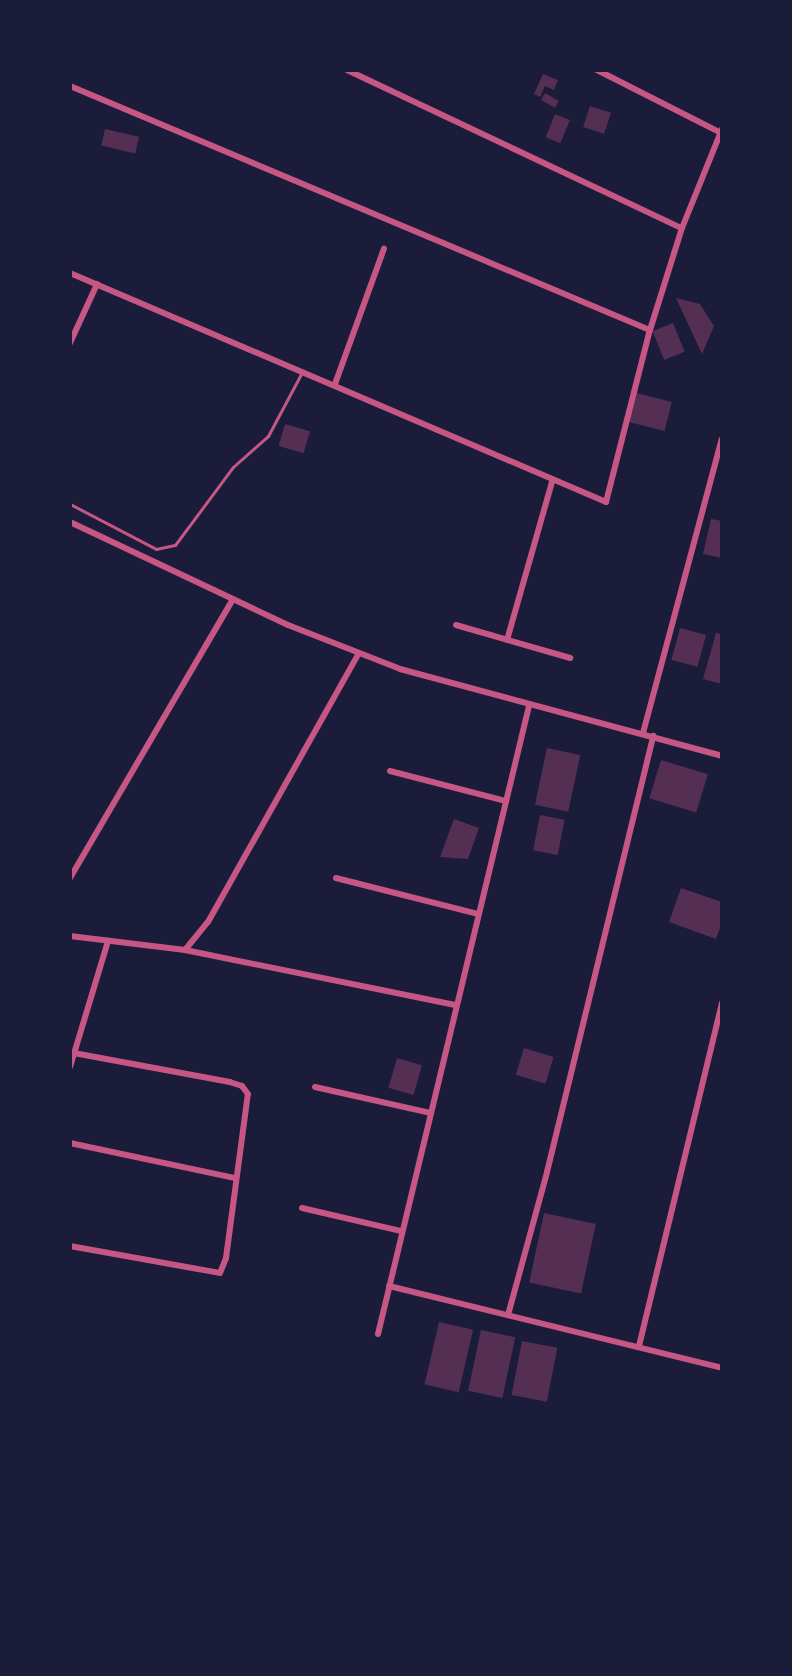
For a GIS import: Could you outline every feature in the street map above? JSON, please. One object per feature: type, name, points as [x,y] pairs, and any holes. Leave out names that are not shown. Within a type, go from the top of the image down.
[{"type":"street","points":[[347,70],[682,228]]},
{"type":"street","points":[[70,273],[303,370],[606,502],[650,330],[682,228],[721,132],[597,70]]},
{"type":"street","points":[[70,86],[650,330]]},
{"type":"street","points":[[335,384],[384,249]]},
{"type":"street","points":[[70,343],[96,284]]},
{"type":"street","points":[[643,734],[722,439]]},
{"type":"street","points":[[507,640],[553,479]]},
{"type":"street","points":[[70,522],[232,599],[400,669],[529,706],[653,736],[722,756]]},
{"type":"street","points":[[70,878],[232,599]]},
{"type":"street","points":[[456,625],[570,658]]},
{"type":"street","points":[[185,950],[208,922],[360,653]]},
{"type":"street","points":[[378,1334],[529,706]]},
{"type":"street","points":[[508,1315],[547,1172],[653,736]]},
{"type":"street","points":[[390,771],[506,801]]},
{"type":"street","points":[[336,878],[478,914]]},
{"type":"street","points":[[70,936],[185,950],[456,1005]]},
{"type":"street","points":[[70,1067],[75,1053],[74,1043],[108,941]]},
{"type":"street","points":[[639,1347],[722,1003]]},
{"type":"street","points":[[70,1246],[220,1273],[226,1258],[235,1178],[248,1099],[246,1089],[231,1082],[75,1053]]},
{"type":"street","points":[[315,1087],[430,1113]]},
{"type":"street","points":[[70,1143],[235,1178]]},
{"type":"street","points":[[302,1208],[401,1231]]},
{"type":"street","points":[[389,1286],[722,1368]]},
{"type":"lane","points":[[70,504],[156,549],[174,545],[233,467],[268,436],[303,370]]},
{"type":"building","points":[[543,74],[558,80],[554,90],[545,86],[540,97],[534,94]]},
{"type":"building","points":[[545,93],[559,101],[555,108],[541,100]]},
{"type":"building","points":[[590,106],[611,113],[604,134],[583,127]]},
{"type":"building","points":[[555,114],[570,120],[560,143],[546,137]]},
{"type":"building","points":[[105,129],[139,137],[135,153],[101,146]]},
{"type":"building","points":[[676,298],[700,304],[714,326],[702,354]]},
{"type":"building","points":[[673,323],[685,352],[664,360],[653,331]]},
{"type":"building","points":[[636,393],[672,402],[665,431],[629,422]]},
{"type":"building","points":[[285,424],[310,431],[304,453],[279,446]]},
{"type":"building","points":[[711,519],[722,521],[722,558],[703,554]]},
{"type":"building","points":[[680,628],[706,635],[698,667],[671,660]]},
{"type":"building","points":[[716,633],[722,634],[722,684],[703,679]]},
{"type":"building","points":[[547,748],[580,755],[568,812],[535,805]]},
{"type":"building","points":[[661,760],[708,774],[696,813],[649,798]]},
{"type":"building","points":[[540,815],[565,820],[558,855],[533,850]]},
{"type":"building","points":[[454,819],[479,828],[468,859],[440,857]]},
{"type":"building","points":[[681,888],[722,902],[722,922],[716,939],[669,922]]},
{"type":"building","points":[[524,1048],[554,1057],[545,1084],[516,1075]]},
{"type":"building","points":[[397,1058],[422,1065],[413,1095],[388,1088]]},
{"type":"building","points":[[544,1213],[596,1224],[581,1293],[529,1282]]},
{"type":"building","points":[[439,1322],[473,1330],[459,1392],[425,1384]]},
{"type":"building","points":[[481,1330],[515,1337],[502,1398],[468,1391]]},
{"type":"building","points":[[522,1341],[557,1348],[547,1402],[512,1395]]}]
